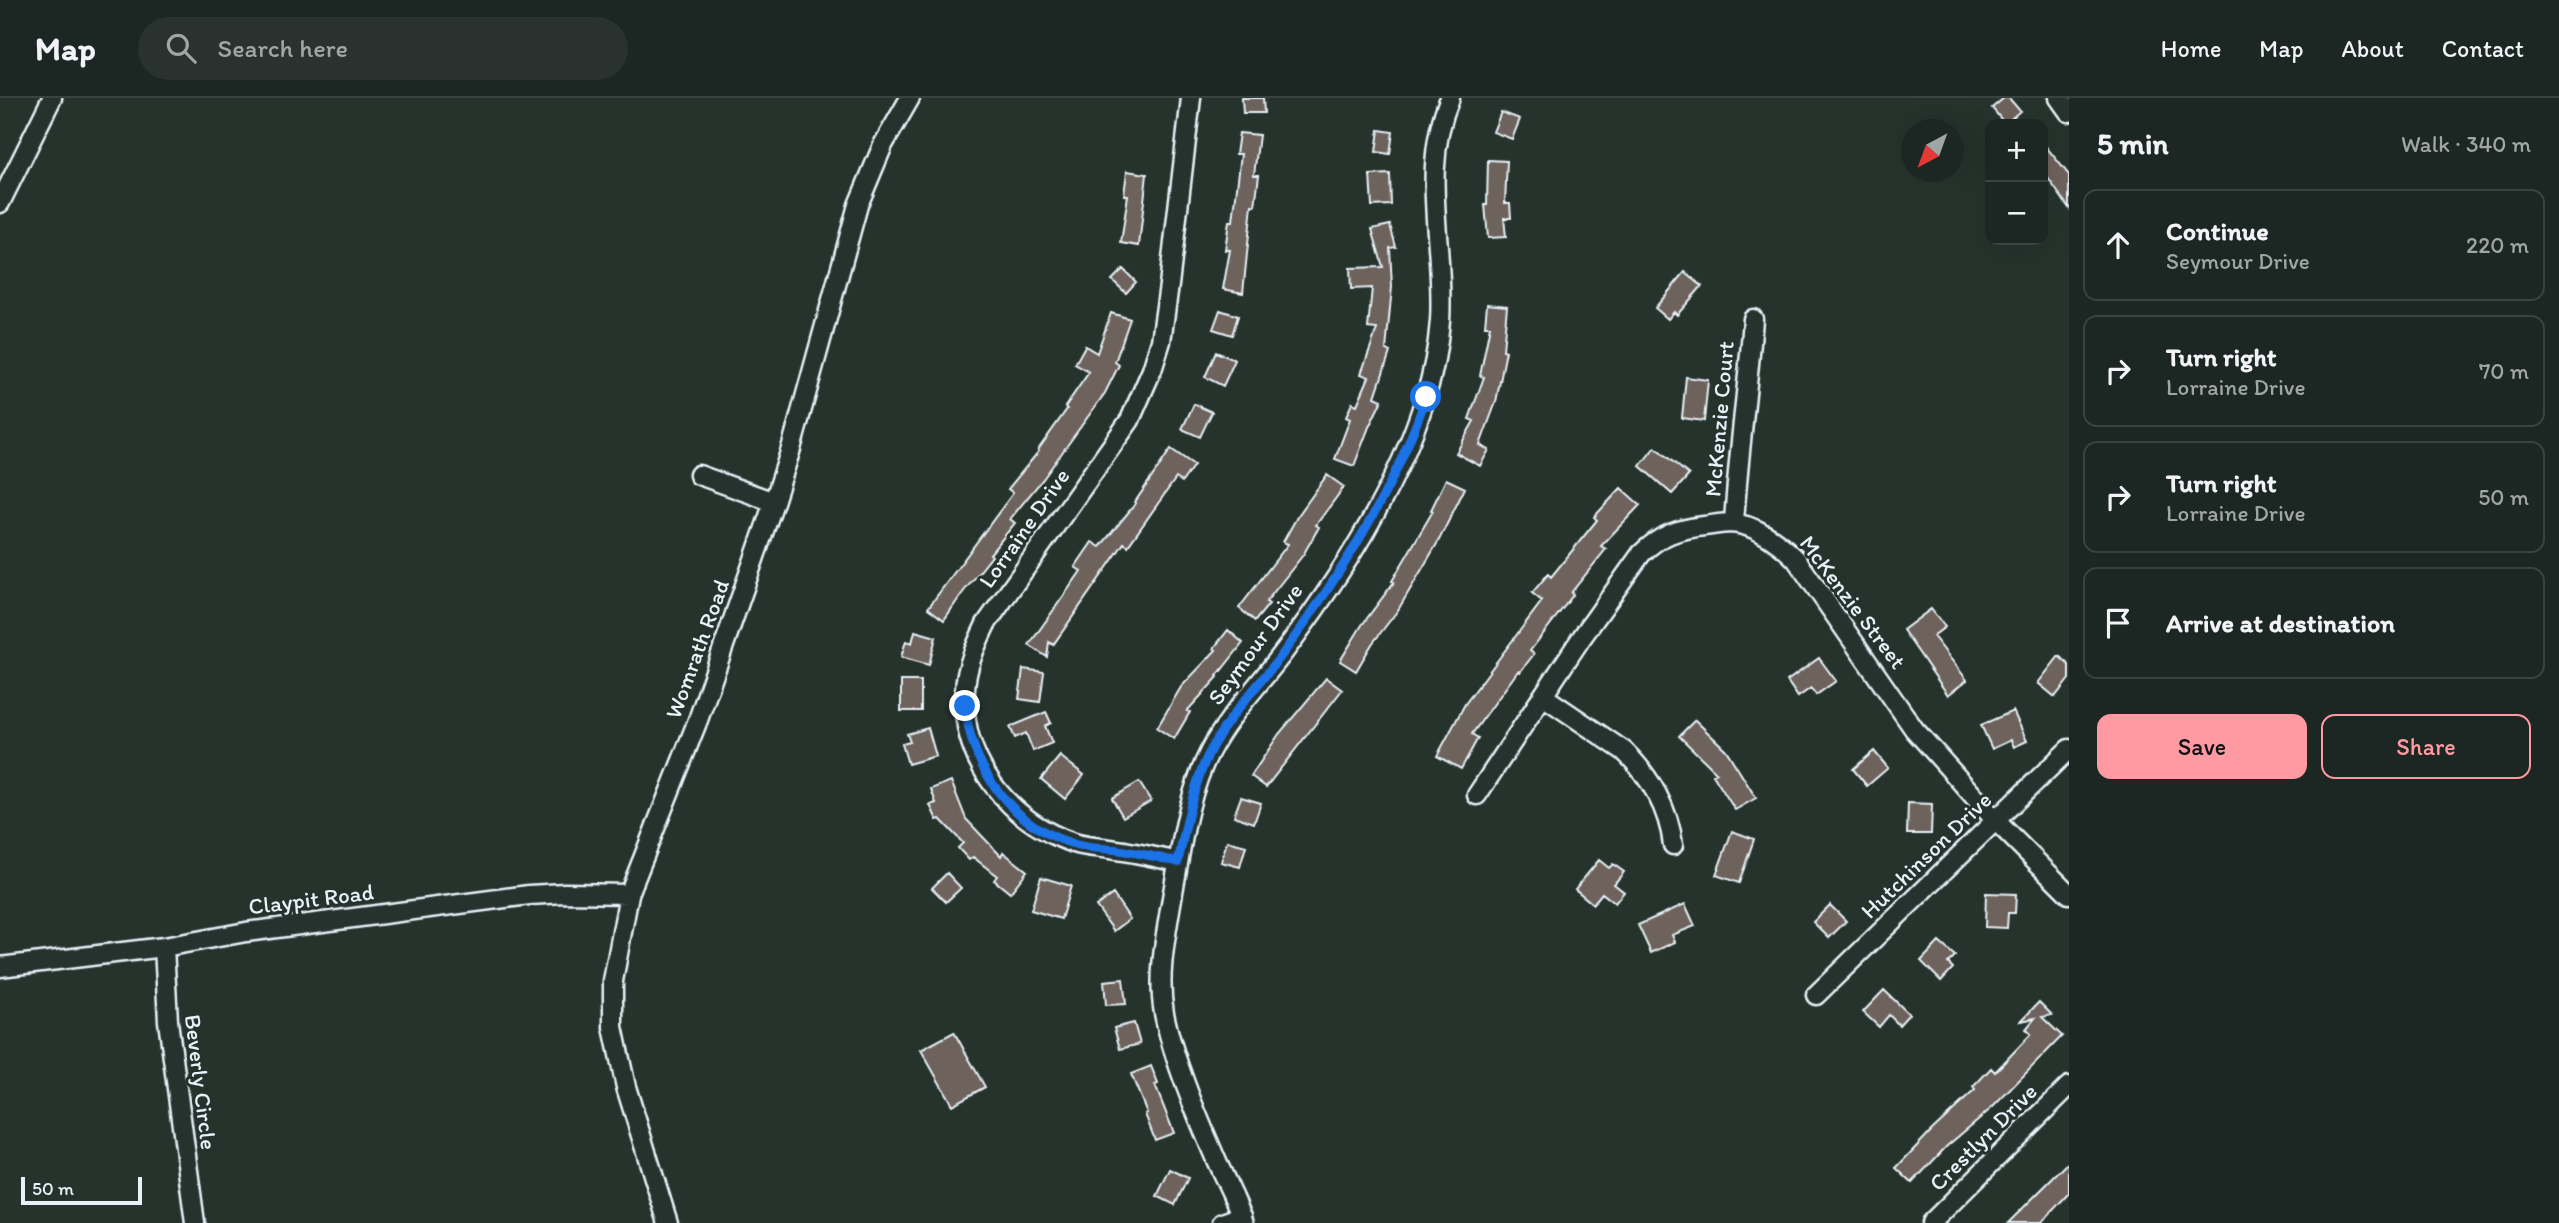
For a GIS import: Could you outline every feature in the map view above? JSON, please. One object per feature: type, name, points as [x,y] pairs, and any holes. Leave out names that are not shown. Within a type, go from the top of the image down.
[{"type":"street","points":[[0,203],[52,98]]},
{"type":"street","name":"Womrath Road","points":[[668,1223],[626,1087],[613,1027],[613,981],[629,894],[698,720],[774,502],[858,205],[883,145],[910,98]]},
{"type":"street","name":"Lorraine Drive","points":[[1178,862],[1076,844],[1041,829],[1019,815],[1008,805],[985,773],[971,741],[965,698],[968,671],[986,624],[1129,420],[1152,370],[1161,341],[1170,285],[1191,98]]},
{"type":"street","name":"Seymour Drive","points":[[1243,1220],[1200,1121],[1164,1014],[1161,976],[1178,862],[1194,794],[1209,752],[1232,717],[1284,652],[1346,561],[1388,487],[1415,428],[1434,366],[1440,321],[1434,178],[1438,132],[1450,98]]},
{"type":"street","points":[[2059,98],[2069,112]]},
{"type":"street","name":"McKenzie Court","points":[[1734,523],[1753,319]]},
{"type":"street","points":[[699,475],[774,502]]},
{"type":"street","name":"McKenzie Street","points":[[1476,795],[1589,627],[1651,544],[1661,537],[1686,528],[1734,523],[1772,539],[1796,559],[1914,729],[1996,821],[2069,894]]},
{"type":"street","points":[[1543,696],[1624,751],[1633,760],[1660,798],[1668,816],[1672,845]]},
{"type":"street","name":"Hutchinson Drive","points":[[1816,995],[2069,749]]},
{"type":"street","name":"Claypit Road","points":[[0,967],[164,947],[246,932],[529,895],[565,892],[629,894]]},
{"type":"street","name":"Beverly Circle","points":[[164,947],[168,1021],[195,1223]]},
{"type":"street","name":"Crestlyn Drive","points":[[1931,1223],[2069,1086]]},
{"type":"street","points":[[1222,1223],[1243,1220]]},
{"type":"building","points":[[1242,98],[1263,98],[1264,113],[1243,113]]},
{"type":"building","points":[[2004,98],[2009,98],[2020,111],[2011,119],[2001,119],[1992,108]]},
{"type":"building","points":[[1501,112],[1520,119],[1512,139],[1493,132]]},
{"type":"building","points":[[1379,130],[1393,132],[1390,154],[1376,152]]},
{"type":"building","points":[[1239,133],[1259,135],[1254,175],[1259,175],[1255,206],[1252,205],[1243,293],[1223,289],[1230,250],[1225,250],[1229,221],[1233,221],[1241,154],[1236,154]]},
{"type":"building","points":[[2048,149],[2069,175],[2069,208],[2048,178]]},
{"type":"building","points":[[1488,160],[1507,161],[1505,203],[1510,203],[1511,218],[1504,218],[1506,237],[1488,238],[1485,205]]},
{"type":"building","points":[[1127,171],[1147,174],[1139,246],[1121,243],[1128,195],[1124,195]]},
{"type":"building","points":[[1390,174],[1391,205],[1372,206],[1370,175]]},
{"type":"building","points":[[1390,225],[1396,247],[1390,248],[1392,287],[1386,350],[1390,352],[1375,397],[1382,400],[1354,466],[1335,459],[1350,419],[1346,417],[1352,403],[1357,405],[1369,377],[1361,374],[1377,329],[1368,328],[1372,288],[1351,289],[1350,268],[1383,267],[1372,229]]},
{"type":"building","points":[[1123,269],[1136,282],[1126,293],[1112,280]]},
{"type":"building","points":[[1685,272],[1702,286],[1677,315],[1674,312],[1668,319],[1655,308]]},
{"type":"building","points":[[1487,304],[1507,306],[1503,350],[1506,351],[1496,402],[1480,445],[1489,450],[1480,466],[1456,453],[1474,421],[1469,419],[1484,377],[1480,376],[1490,326],[1485,326]]},
{"type":"building","points":[[1220,310],[1238,316],[1232,335],[1213,329]]},
{"type":"building","points":[[1111,313],[1130,319],[1115,362],[1119,365],[1105,393],[1043,479],[1010,519],[1015,523],[944,620],[928,608],[1013,493],[1008,489],[1039,451],[1067,409],[1065,407],[1089,372],[1075,364],[1085,346],[1097,353]]},
{"type":"building","points":[[1216,352],[1235,360],[1223,386],[1205,377]]},
{"type":"building","points":[[1686,377],[1708,380],[1704,421],[1682,418]]},
{"type":"building","points":[[1194,404],[1212,412],[1200,437],[1182,429]]},
{"type":"building","points":[[1655,447],[1689,475],[1672,494],[1640,466]]},
{"type":"building","points":[[1171,449],[1194,465],[1182,482],[1176,478],[1128,546],[1124,543],[1053,645],[1049,642],[1047,657],[1029,645],[1081,571],[1075,567],[1092,542],[1100,547],[1136,503]]},
{"type":"building","points":[[1327,475],[1344,487],[1316,525],[1319,527],[1303,555],[1266,602],[1269,604],[1255,621],[1239,608],[1288,544],[1283,542],[1297,517]]},
{"type":"building","points":[[1446,479],[1465,488],[1438,542],[1398,610],[1372,644],[1356,671],[1340,661],[1362,625],[1394,582],[1392,581],[1433,511],[1431,510]]},
{"type":"building","points":[[1621,488],[1640,505],[1601,546],[1606,549],[1530,651],[1534,654],[1520,672],[1518,671],[1472,734],[1478,738],[1461,769],[1437,756],[1465,704],[1542,601],[1532,593],[1548,574],[1551,577],[1597,520],[1594,517]]},
{"type":"building","points":[[1931,609],[1945,627],[1933,636],[1967,680],[1948,695],[1903,630]]},
{"type":"building","points":[[1228,630],[1243,643],[1218,677],[1187,711],[1190,712],[1174,739],[1157,728],[1181,687],[1216,650],[1214,648]]},
{"type":"building","points":[[915,631],[936,637],[929,665],[901,657],[906,641],[912,643]]},
{"type":"building","points":[[2059,656],[2069,665],[2069,679],[2055,697],[2038,683]]},
{"type":"building","points":[[1819,658],[1836,681],[1816,695],[1811,688],[1798,697],[1787,681]]},
{"type":"building","points":[[1023,669],[1044,672],[1040,702],[1019,699]]},
{"type":"building","points":[[1326,678],[1342,690],[1266,787],[1251,776],[1279,734]]},
{"type":"building","points":[[901,681],[921,681],[921,711],[901,711]]},
{"type":"building","points":[[2013,711],[2027,741],[2014,747],[2011,740],[1992,749],[1981,725]]},
{"type":"building","points":[[1046,712],[1051,723],[1045,726],[1052,743],[1033,751],[1026,733],[1015,738],[1010,727]]},
{"type":"building","points":[[1695,720],[1726,750],[1756,798],[1735,810],[1713,775],[1717,773],[1679,736]]},
{"type":"building","points":[[928,728],[936,756],[908,764],[902,744],[910,742],[907,734]]},
{"type":"building","points":[[1874,751],[1888,768],[1867,786],[1853,769]]},
{"type":"building","points":[[1060,756],[1084,775],[1065,799],[1041,779]]},
{"type":"building","points":[[951,781],[966,819],[1001,856],[1003,852],[1027,871],[1010,893],[994,880],[997,876],[973,857],[969,860],[958,848],[963,843],[940,819],[937,820],[930,805],[936,803],[931,789]]},
{"type":"building","points":[[1139,782],[1151,801],[1123,817],[1112,798]]},
{"type":"building","points":[[1241,797],[1261,803],[1254,823],[1234,816]]},
{"type":"building","points":[[1908,803],[1932,804],[1931,834],[1907,834]]},
{"type":"building","points":[[1732,831],[1754,839],[1739,883],[1716,875]]},
{"type":"building","points":[[1227,841],[1246,846],[1240,867],[1221,862]]},
{"type":"building","points":[[1599,860],[1609,868],[1613,864],[1624,872],[1614,884],[1624,892],[1615,903],[1602,893],[1593,904],[1575,889]]},
{"type":"building","points":[[947,873],[961,888],[946,902],[932,888]]},
{"type":"building","points":[[1041,877],[1071,886],[1061,919],[1031,910]]},
{"type":"building","points":[[1986,893],[2016,894],[2015,913],[2008,913],[2007,928],[1985,927]]},
{"type":"building","points":[[1113,894],[1130,919],[1114,931],[1096,906]]},
{"type":"building","points":[[1685,904],[1695,926],[1672,935],[1675,942],[1651,953],[1638,925]]},
{"type":"building","points":[[1830,905],[1846,921],[1829,938],[1813,922]]},
{"type":"building","points":[[1939,942],[1955,956],[1948,963],[1953,968],[1941,981],[1921,961]]},
{"type":"building","points":[[1123,979],[1126,1004],[1106,1005],[1104,981]]},
{"type":"building","points":[[1884,990],[1909,1014],[1899,1025],[1889,1015],[1879,1027],[1863,1012]]},
{"type":"building","points":[[2039,1002],[2052,1015],[2042,1017],[2062,1036],[1993,1107],[1947,1146],[1912,1183],[1896,1168],[1975,1090],[1973,1087],[1991,1068],[1995,1072],[2031,1034],[2026,1029],[2035,1018],[2021,1021]]},
{"type":"building","points":[[1134,1023],[1140,1044],[1120,1049],[1114,1028]]},
{"type":"building","points":[[954,1032],[985,1087],[952,1105],[921,1050]]},
{"type":"building","points":[[1151,1066],[1158,1084],[1155,1085],[1174,1133],[1155,1140],[1131,1074]]},
{"type":"building","points":[[2069,1162],[2069,1193],[2041,1223],[2008,1223]]},
{"type":"building","points":[[1170,1169],[1188,1178],[1175,1205],[1157,1196]]},
{"type":"route","points":[[965,706],[971,741],[985,773],[1008,805],[1019,815],[1032,824],[1076,844],[1178,862],[1194,794],[1209,752],[1232,717],[1284,652],[1346,561],[1403,458],[1426,397]]}]
